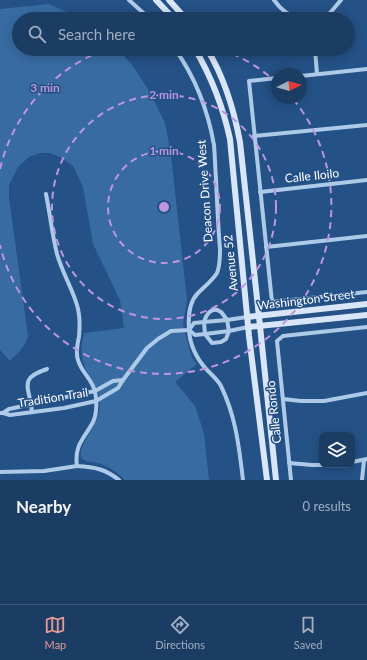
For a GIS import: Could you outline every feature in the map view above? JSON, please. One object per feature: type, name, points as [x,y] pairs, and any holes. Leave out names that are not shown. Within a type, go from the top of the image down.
[{"type":"main road","points":[[156,0],[167,12]]},
{"type":"main road","points":[[169,0],[180,12]]},
{"type":"main road","name":"Avenue 52","points":[[200,56],[217,92],[225,116],[230,139],[248,327],[267,480]]},
{"type":"main road","name":"Avenue 52","points":[[210,56],[227,91],[238,131],[276,480]]},
{"type":"main road","name":"Washington Street","points":[[247,317],[367,304]]},
{"type":"main road","name":"Washington Street","points":[[248,327],[367,315]]},
{"type":"street","points":[[129,0],[142,12]]},
{"type":"street","points":[[274,0],[279,7],[286,12]]},
{"type":"street","points":[[330,12],[341,0]]},
{"type":"street","name":"Deacon Drive West","points":[[179,56],[194,81],[210,124],[214,146],[220,249],[220,259],[217,271],[210,282],[197,294],[190,307],[189,330],[192,350],[220,384],[231,407],[239,444],[243,480]]},
{"type":"street","points":[[316,56],[317,74]]},
{"type":"street","points":[[307,75],[367,69]]},
{"type":"street","points":[[271,79],[249,81],[272,302],[367,292]]},
{"type":"street","points":[[254,136],[367,125]]},
{"type":"street","name":"Calle Iloilo","points":[[260,192],[367,180]]},
{"type":"street","points":[[46,194],[57,254],[77,305],[80,320],[79,336],[76,347],[77,359],[95,391],[96,411],[94,421],[78,448],[76,457],[77,466]]},
{"type":"street","points":[[266,247],[367,236]]},
{"type":"street","name":"Tradition Trail","points":[[204,322],[206,315],[214,310],[221,312],[227,320]]},
{"type":"street","name":"Tradition Trail","points":[[189,330],[194,323],[247,317]]},
{"type":"street","points":[[227,320],[229,331]]},
{"type":"street","points":[[204,322],[205,334]]},
{"type":"street","name":"Tradition Trail","points":[[2,413],[10,415],[64,408],[96,401],[118,388],[147,348],[171,331],[189,330],[195,335],[248,327]]},
{"type":"street","name":"Calle Rondo","points":[[291,480],[277,341],[283,336],[367,328]]},
{"type":"street","name":"Tradition Trail","points":[[205,334],[212,342],[216,343],[226,339],[229,331]]},
{"type":"street","points":[[32,412],[32,404],[27,385],[29,378],[34,374],[47,369]]},
{"type":"street","name":"Tradition Trail","points":[[2,413],[10,409],[95,391],[113,381],[123,380]]},
{"type":"street","points":[[283,399],[324,401],[367,393]]},
{"type":"street","points":[[355,462],[365,460],[362,480]]},
{"type":"street","points":[[289,463],[319,465]]},
{"type":"street","points":[[0,472],[51,470],[77,466],[105,470],[119,480]]},
{"type":"shaded area","points":[[49,4],[67,12],[12,12],[12,56],[124,56],[150,92],[165,123],[171,155],[187,300],[183,325],[192,358],[197,364],[175,382],[195,406],[204,433],[209,480],[125,480],[109,468],[101,464],[86,461],[81,456],[82,447],[98,417],[100,403],[97,390],[85,368],[82,358],[84,333],[124,328],[120,300],[93,244],[83,187],[73,166],[60,157],[50,153],[40,153],[29,157],[18,167],[9,185],[9,198],[28,336],[23,347],[10,361],[0,350],[0,9]]}]
